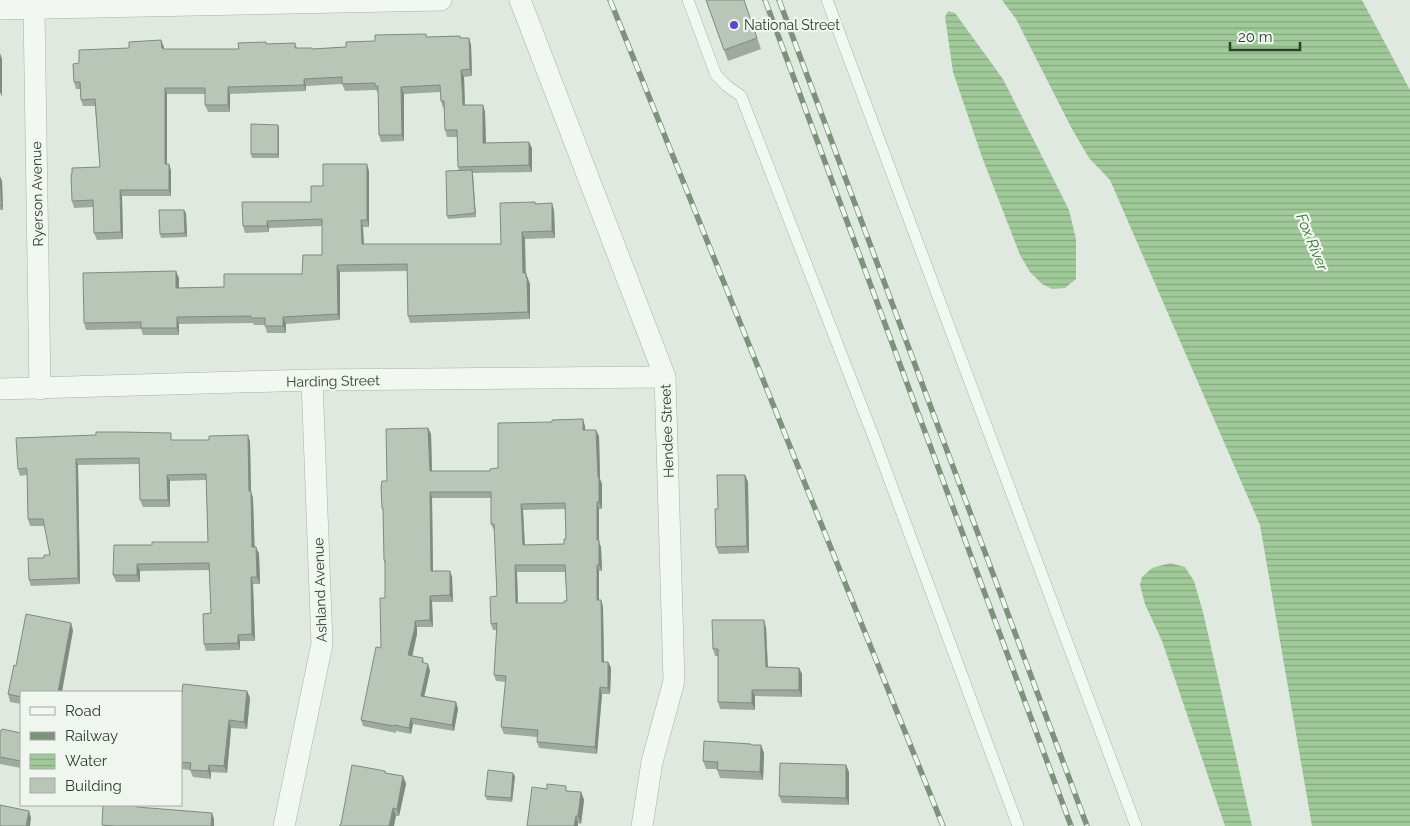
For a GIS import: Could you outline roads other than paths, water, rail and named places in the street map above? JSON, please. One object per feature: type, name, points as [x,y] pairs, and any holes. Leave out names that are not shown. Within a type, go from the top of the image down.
[{"type":"street","points":[[0,9],[33,4],[441,0]]},
{"type":"street","name":"Hendee Street","points":[[520,0],[665,378],[674,681],[652,762],[642,826]]},
{"type":"street","name":"Ryerson Avenue","points":[[33,4],[40,389]]},
{"type":"street","name":"Harding Street","points":[[0,389],[312,380],[665,378]]},
{"type":"street","name":"Ashland Avenue","points":[[284,826],[322,644],[312,380]]},
{"type":"lane","points":[[688,0],[716,76],[741,96],[874,438],[1018,826]]},
{"type":"lane","points":[[827,0],[1136,826]]},
{"type":"water","name":"Fox River","points":[[1002,0],[1362,0],[1410,90],[1410,826],[1312,826],[1260,525],[1110,180],[1089,158],[1072,129],[1016,19]]},
{"type":"water","points":[[948,11],[955,13],[1003,79],[1069,210],[1076,239],[1076,279],[1065,288],[1052,289],[1042,284],[1030,272],[1020,255],[982,157],[953,72],[945,17]]},
{"type":"water","points":[[1170,563],[1185,567],[1194,581],[1203,612],[1252,826],[1225,826],[1162,641],[1145,604],[1140,585],[1142,577],[1152,568]]},
{"type":"railway","points":[[610,0],[943,826]]},
{"type":"railway","points":[[765,0],[1071,826]]},
{"type":"railway","points":[[779,0],[1087,826]]},
{"type":"place","name":"National Street","points":[[734,25]]}]
